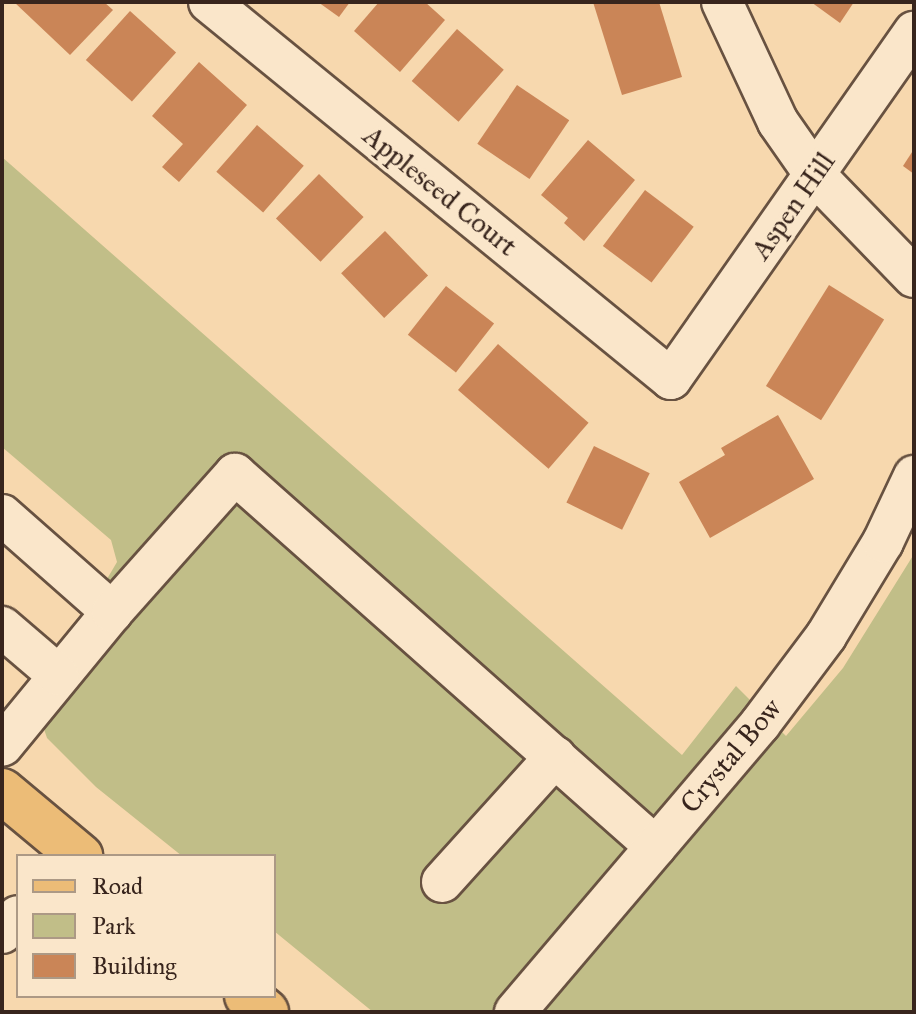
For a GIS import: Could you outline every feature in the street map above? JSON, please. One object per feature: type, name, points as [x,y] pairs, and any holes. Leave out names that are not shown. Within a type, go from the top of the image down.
[{"type":"main road","points":[[2,791],[75,854]]},
{"type":"main road","points":[[249,998],[266,1012]]},
{"type":"street","name":"Appleseed Court","points":[[209,2],[671,379]]},
{"type":"street","points":[[722,2],[778,122],[815,175],[914,277]]},
{"type":"street","name":"Aspen Hill","points":[[671,379],[914,32]]},
{"type":"street","points":[[2,746],[58,675],[235,474],[656,847]]},
{"type":"street","name":"Crystal Bow","points":[[515,1012],[760,724],[826,636],[883,542],[914,476]]},
{"type":"street","points":[[2,515],[112,612]]},
{"type":"street","points":[[2,627],[58,675]]},
{"type":"street","points":[[442,882],[555,757]]},
{"type":"street","points":[[2,933],[16,918]]},
{"type":"green space","points":[[2,157],[682,755],[736,686],[786,736],[843,668],[914,554],[914,1012],[373,1012],[276,933],[276,854],[180,854],[96,787],[47,738],[44,729],[100,662],[114,627],[107,579],[117,562],[111,540],[2,447]]},
{"type":"building","points":[[14,2],[104,2],[113,10],[70,55]]},
{"type":"building","points":[[318,2],[350,2],[339,17]]},
{"type":"building","points":[[379,2],[425,2],[445,20],[400,72],[354,31]]},
{"type":"building","points":[[593,2],[659,2],[682,77],[622,95]]},
{"type":"building","points":[[811,2],[854,2],[840,23]]},
{"type":"building","points":[[130,11],[176,52],[132,102],[86,60]]},
{"type":"building","points":[[457,29],[504,70],[459,122],[412,81]]},
{"type":"building","points":[[199,62],[247,105],[179,182],[162,167],[183,144],[152,116]]},
{"type":"building","points":[[517,85],[569,120],[530,179],[477,144]]},
{"type":"building","points":[[257,125],[304,166],[263,212],[216,172]]},
{"type":"building","points":[[588,140],[635,180],[584,241],[564,223],[568,218],[541,195]]},
{"type":"building","points":[[914,149],[914,174],[903,166]]},
{"type":"building","points":[[319,174],[364,217],[321,262],[276,219]]},
{"type":"building","points":[[645,190],[694,227],[652,283],[603,246]]},
{"type":"building","points":[[385,231],[428,276],[384,318],[341,273]]},
{"type":"building","points":[[829,285],[884,319],[821,420],[766,386]]},
{"type":"building","points":[[446,286],[494,324],[456,372],[408,335]]},
{"type":"building","points":[[498,344],[589,423],[549,469],[458,390]]},
{"type":"building","points":[[778,415],[814,479],[710,538],[679,482],[725,455],[721,448]]},
{"type":"building","points":[[594,446],[650,473],[622,530],[566,503]]}]
